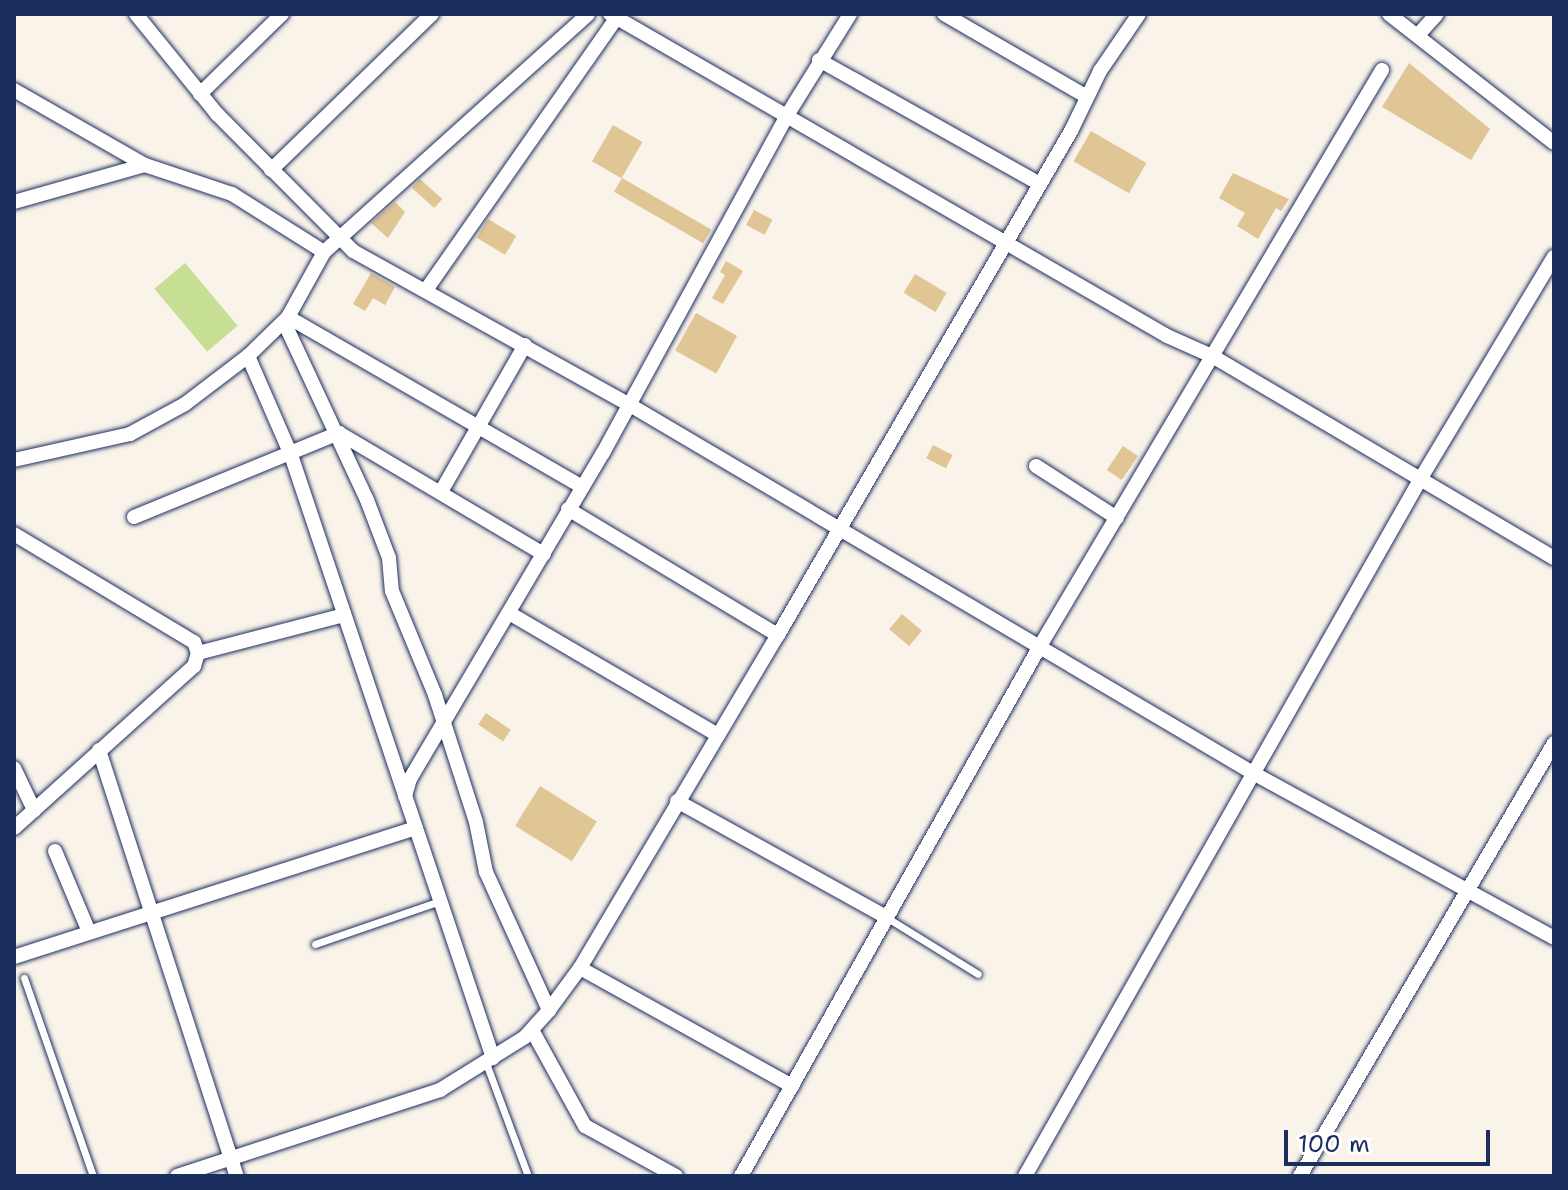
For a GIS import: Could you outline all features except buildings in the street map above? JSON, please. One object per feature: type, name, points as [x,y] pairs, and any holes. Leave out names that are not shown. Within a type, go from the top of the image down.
[{"type":"street","points":[[136,14],[200,94],[340,241],[630,405],[1253,773],[1554,938]]},
{"type":"street","points":[[200,94],[282,14]]},
{"type":"street","points":[[271,170],[432,14]]},
{"type":"street","points":[[14,460],[130,434],[185,404],[248,356],[286,320],[324,252],[340,241],[588,14]]},
{"type":"street","points":[[405,796],[630,405],[786,117],[850,14]]},
{"type":"street","points":[[944,14],[1087,97]]},
{"type":"street","points":[[177,1176],[440,1090],[490,1061],[532,1030],[549,1010],[580,968],[778,635],[1087,97],[1139,14]]},
{"type":"street","points":[[1389,14],[1554,143]]},
{"type":"street","points":[[1418,35],[1437,14]]},
{"type":"street","points":[[426,290],[615,15],[1167,336],[1214,357],[1554,558]]},
{"type":"street","points":[[819,60],[1038,183]]},
{"type":"street","points":[[741,1176],[1040,646],[1382,70]]},
{"type":"street","points":[[14,90],[145,165],[232,194],[324,252]]},
{"type":"street","points":[[14,202],[145,165]]},
{"type":"street","points":[[1025,1176],[1421,478],[1554,257]]},
{"type":"street","points":[[286,320],[583,487]]},
{"type":"street","points":[[286,320],[339,433],[389,558],[392,591],[444,725],[476,822],[486,872],[549,1010]]},
{"type":"street","points":[[442,490],[525,345]]},
{"type":"street","points":[[248,356],[291,455],[440,901],[490,1061]]},
{"type":"street","points":[[134,517],[339,433]]},
{"type":"street","points":[[339,433],[442,490],[544,554]]},
{"type":"street","points":[[1036,466],[1117,518]]},
{"type":"street","points":[[568,509],[778,635]]},
{"type":"street","points":[[14,534],[194,642],[198,653],[194,666],[14,828]]},
{"type":"street","points":[[509,613],[718,735]]},
{"type":"street","points":[[198,653],[344,615]]},
{"type":"street","points":[[1300,1176],[1554,743]]},
{"type":"street","points":[[99,750],[237,1176]]},
{"type":"street","points":[[14,768],[34,810]]},
{"type":"street","points":[[677,801],[886,917]]},
{"type":"street","points":[[14,957],[416,828]]},
{"type":"street","points":[[55,851],[89,932]]},
{"type":"street","points":[[580,968],[792,1086]]},
{"type":"street","points":[[532,1030],[585,1126],[676,1176]]},
{"type":"lane","points":[[315,944],[440,901]]},
{"type":"lane","points":[[886,917],[978,974]]},
{"type":"lane","points":[[24,978],[93,1176]]},
{"type":"lane","points":[[490,1061],[528,1176]]},
{"type":"green space","points":[[185,263],[238,326],[207,352],[154,289]]}]
